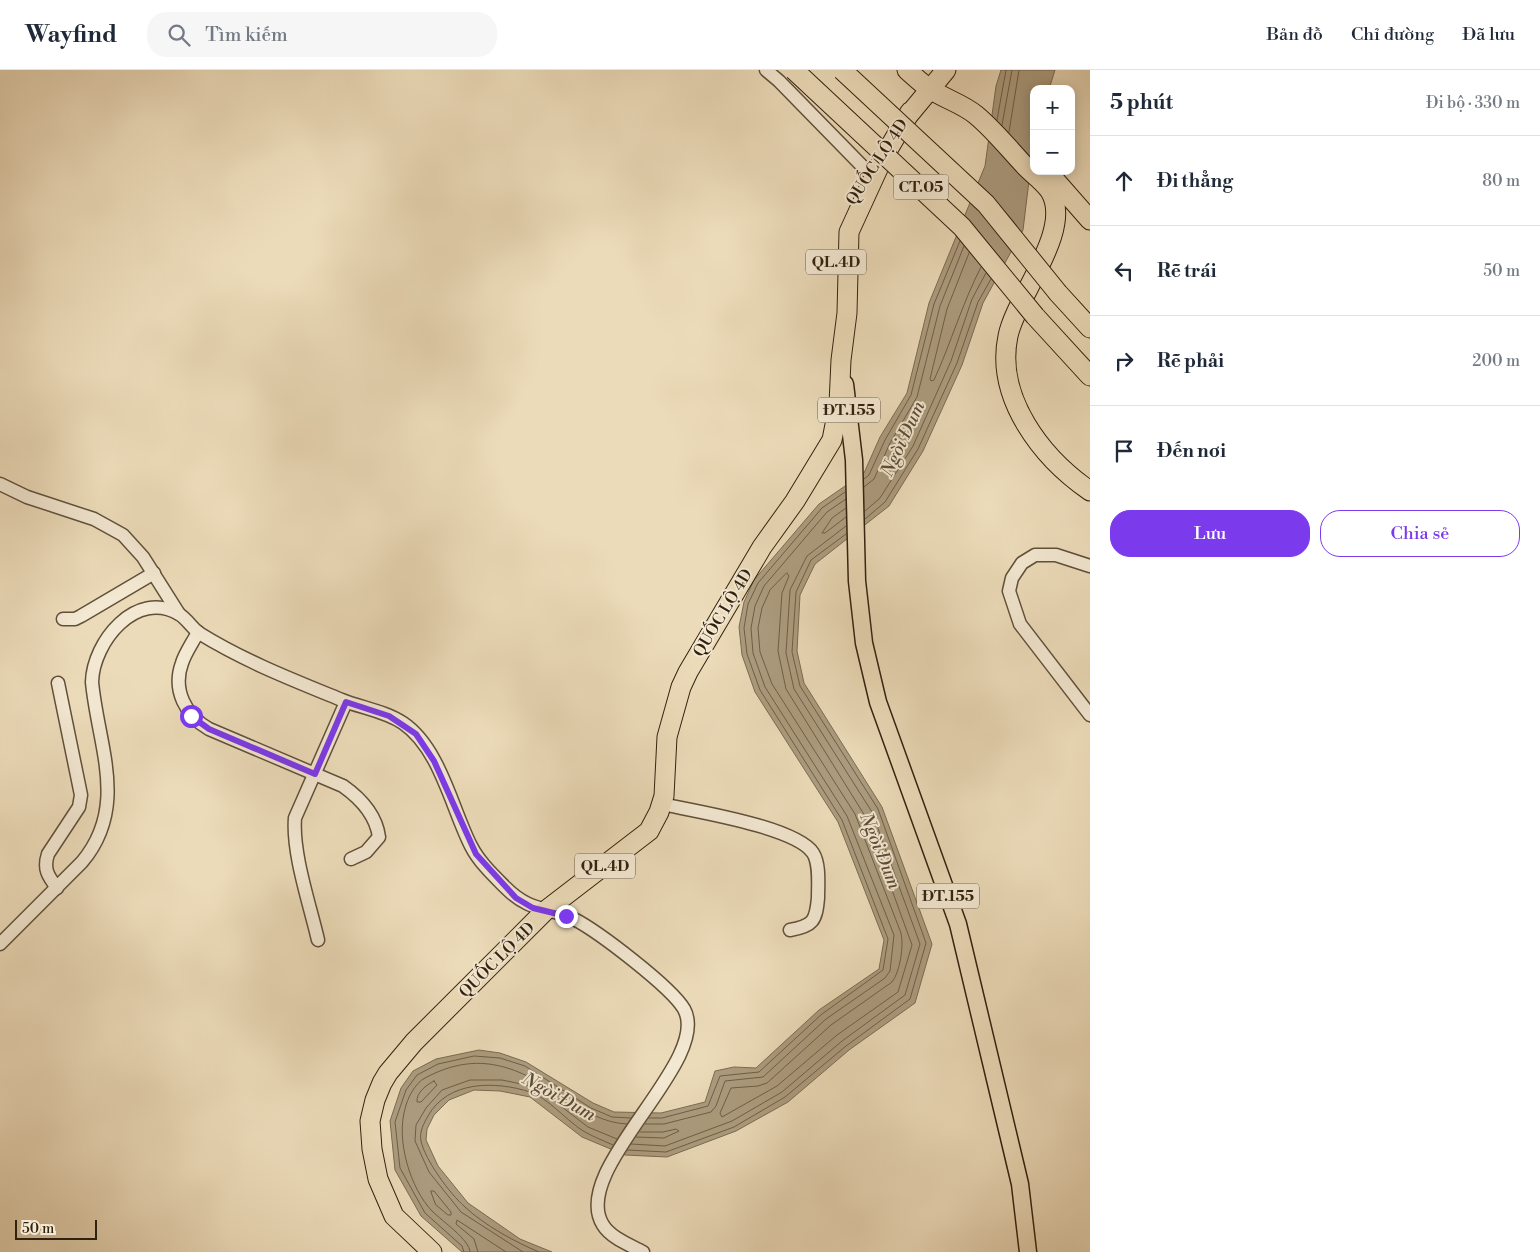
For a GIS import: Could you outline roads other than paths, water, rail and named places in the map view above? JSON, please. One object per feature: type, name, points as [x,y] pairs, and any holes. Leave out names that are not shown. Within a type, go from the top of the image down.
[{"type":"highway","name":"CT.05","points":[[794,70],[962,227],[1035,316],[1090,376]]},
{"type":"highway","name":"CT.05","points":[[842,70],[986,204],[1058,293],[1090,328]]},
{"type":"highway","points":[[907,70],[935,77],[979,111],[1030,156]]},
{"type":"highway","name":"QUỐC LỘ 4D","points":[[432,1252],[394,1216],[383,1194],[374,1162],[370,1134],[375,1100],[388,1073],[409,1047],[545,911],[642,838],[654,822],[662,804],[666,787],[667,737],[681,687],[762,547],[795,501],[832,440],[843,432],[839,404],[841,360],[836,308],[838,227],[855,190],[871,174],[910,112],[935,77]]},
{"type":"highway","points":[[979,111],[1090,220]]},
{"type":"highway","points":[[1052,182],[1056,221],[1051,237],[1012,320],[1007,337],[1008,379],[1028,429],[1053,461],[1090,491]]},
{"type":"main road","name":"ĐT.155","points":[[843,432],[854,460],[855,546],[860,615],[869,669],[878,702],[958,924],[1020,1184],[1028,1252]]},
{"type":"street","points":[[766,70],[871,174]]},
{"type":"street","points":[[0,484],[28,497],[94,519],[123,535],[133,544],[154,572],[178,614],[198,632],[244,660],[346,702],[389,716],[416,734],[434,761],[476,854],[516,898],[533,908],[566,916],[597,934],[660,984],[683,1009],[687,1024],[684,1042],[649,1105],[615,1156],[600,1186],[597,1210],[603,1225],[608,1232],[643,1252]]},
{"type":"street","points":[[1090,566],[1056,555],[1035,555],[1022,563],[1012,578],[1010,592],[1020,624],[1090,715]]},
{"type":"street","points":[[63,619],[75,619],[81,616],[154,572]]},
{"type":"street","points":[[0,944],[57,888],[92,848],[106,816],[107,771],[93,690],[95,660],[108,636],[131,616],[155,609],[178,614]]},
{"type":"street","points":[[198,632],[182,662],[179,675],[179,683],[187,710],[198,723],[209,729],[315,774],[353,793],[364,804],[378,830],[379,837],[373,846],[351,859]]},
{"type":"street","points":[[57,888],[46,874],[45,861],[78,807],[81,795],[58,683]]},
{"type":"street","points":[[318,940],[304,881],[294,823],[296,811],[315,774],[346,702]]},
{"type":"street","points":[[662,804],[753,824],[794,837],[806,845],[816,860],[818,885],[817,913],[812,922],[804,927],[790,930]]},
{"type":"water","name":"Ngòi Đum","points":[[1001,70],[1055,70],[1050,85],[1030,85],[1030,173],[1023,230],[983,303],[962,365],[923,451],[889,506],[815,564],[800,595],[797,651],[804,683],[882,807],[932,944],[915,1003],[849,1050],[788,1102],[736,1131],[667,1157],[625,1155],[582,1137],[530,1097],[500,1091],[474,1090],[449,1100],[434,1115],[427,1129],[426,1140],[438,1166],[468,1203],[520,1239],[552,1252],[462,1252],[421,1216],[395,1170],[390,1121],[401,1088],[413,1071],[436,1059],[479,1050],[500,1053],[526,1062],[593,1103],[614,1112],[661,1113],[705,1102],[715,1071],[734,1067],[756,1068],[819,1010],[879,969],[884,940],[838,822],[755,692],[742,655],[739,627],[744,602],[754,580],[819,504],[864,473],[880,437],[907,393],[929,303],[985,166],[996,86]]}]
